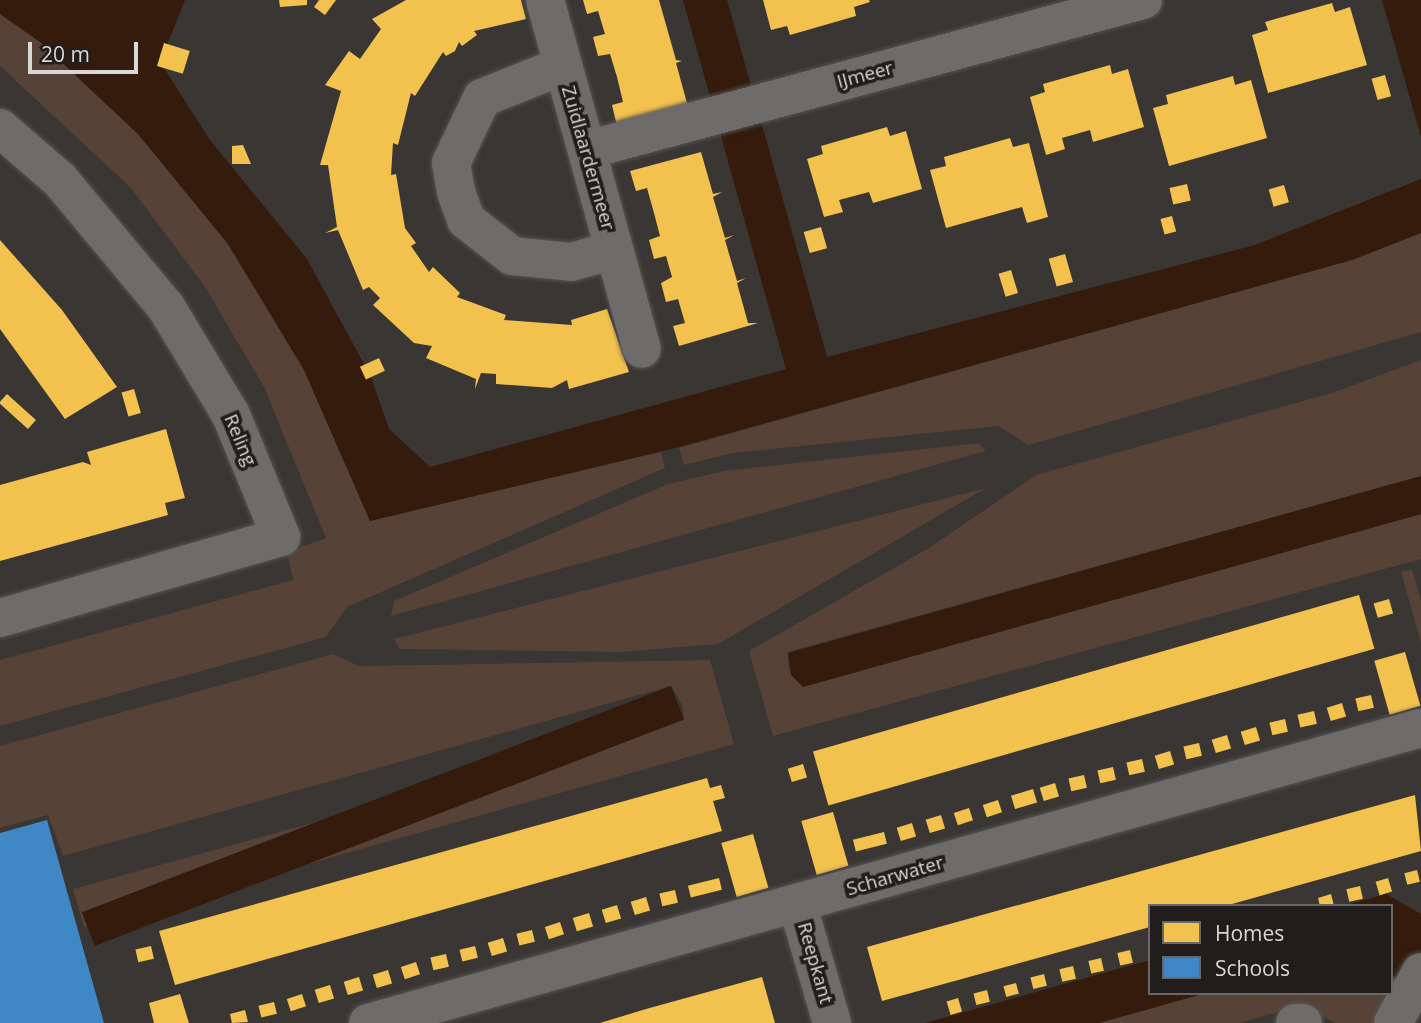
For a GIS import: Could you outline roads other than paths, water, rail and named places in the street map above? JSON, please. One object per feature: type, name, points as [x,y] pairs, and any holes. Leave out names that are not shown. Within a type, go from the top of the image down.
[{"type":"street","name":"Zuidlaardermeer","points":[[545,0],[642,349]]},
{"type":"street","name":"IJmeer","points":[[587,150],[1143,0]]},
{"type":"street","name":"Zuidlaardermeer","points":[[562,66],[482,98],[451,163],[456,192],[466,220],[512,256],[571,262],[614,250]]},
{"type":"street","name":"Reling","points":[[0,128],[60,180],[166,307],[231,415],[281,537],[0,618]]},
{"type":"street","name":"Scharwater","points":[[368,1023],[1421,728]]},
{"type":"street","name":"Reepkant","points":[[797,903],[832,1023]]},
{"type":"street","points":[[1396,1018],[1421,972]]},
{"type":"street","points":[[1295,1023],[1303,1023]]}]
